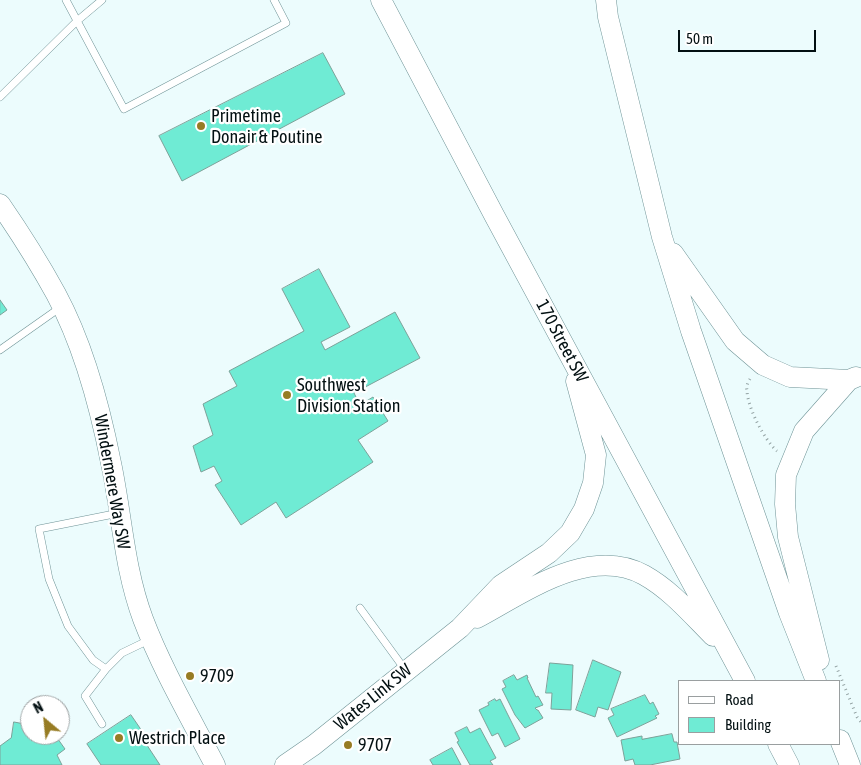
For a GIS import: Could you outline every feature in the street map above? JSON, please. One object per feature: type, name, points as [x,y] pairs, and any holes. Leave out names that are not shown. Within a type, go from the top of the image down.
[{"type":"main road","name":"170 Street SW","points":[[381,0],[494,215],[744,680]]},
{"type":"main road","points":[[606,0],[610,26],[662,237],[691,331],[788,613],[816,680]]},
{"type":"main road","name":"Windermere Way SW","points":[[0,204],[17,229],[61,306],[72,330],[96,397],[112,463],[126,558],[143,618],[167,673],[214,765]]},
{"type":"main road","points":[[662,237],[736,341],[763,365],[790,377],[855,377]]},
{"type":"main road","points":[[460,628],[501,585],[549,553],[570,533],[584,509],[593,483],[596,455],[567,349]]},
{"type":"main road","points":[[824,680],[788,537],[785,504],[786,475],[804,431],[855,377]]},
{"type":"main road","points":[[460,628],[560,574],[605,565],[626,568],[644,575],[679,601],[732,656]]},
{"type":"main road","name":"Wates Link SW","points":[[286,765],[314,745],[460,628]]},
{"type":"main road","points":[[841,742],[850,765]]},
{"type":"main road","points":[[779,745],[789,765]]},
{"type":"lane","points":[[66,0],[124,109],[286,23],[274,0]]},
{"type":"lane","points":[[0,97],[77,21],[102,0]]},
{"type":"lane","points":[[0,350],[61,306]]},
{"type":"lane","points":[[106,669],[93,660],[68,626],[49,579],[39,529],[119,513]]},
{"type":"lane","points":[[360,608],[406,670]]},
{"type":"lane","points":[[102,724],[85,696],[106,669],[122,653],[152,638]]},
{"type":"building","points":[[323,53],[345,94],[182,181],[159,136]]},
{"type":"building","name":"Southwest Division Station","points":[[319,269],[350,327],[321,342],[325,350],[395,312],[420,358],[354,393],[360,405],[373,397],[388,421],[358,440],[373,462],[286,518],[276,502],[241,525],[215,485],[222,481],[214,466],[201,472],[193,446],[213,435],[203,404],[237,386],[229,371],[304,331],[282,289]]},
{"type":"building","points":[[0,300],[7,310],[0,315]]},
{"type":"building","points":[[593,660],[621,672],[608,710],[598,707],[595,717],[576,710]]},
{"type":"building","points":[[550,663],[573,665],[571,710],[551,709],[552,693],[546,693]]},
{"type":"building","points":[[514,675],[517,680],[527,675],[536,697],[538,696],[543,705],[535,708],[543,718],[525,728],[515,715],[502,689],[506,687],[503,681]]},
{"type":"building","points":[[645,695],[650,704],[653,702],[659,714],[655,716],[657,718],[617,737],[608,718],[614,715],[611,709]]},
{"type":"building","points":[[495,699],[496,701],[500,699],[520,739],[505,747],[498,733],[492,736],[479,710],[489,705],[488,703]]},
{"type":"building","name":"Westrich Place","points":[[131,715],[142,731],[139,733],[160,765],[101,765],[87,744]]},
{"type":"building","points":[[14,722],[20,723],[20,745],[62,745],[65,749],[57,755],[62,765],[0,765],[0,746],[11,738]]},
{"type":"building","points":[[467,727],[470,733],[480,728],[496,758],[490,761],[493,765],[470,765],[457,742],[459,741],[455,733]]},
{"type":"building","points":[[672,734],[674,742],[677,742],[680,759],[650,765],[635,765],[633,759],[625,761],[621,740],[642,736],[642,739]]},
{"type":"building","points":[[452,748],[461,765],[433,765],[430,760]]},
{"type":"place","name":"Primetime Donair & Poutine","points":[[201,126]]},
{"type":"place","name":"Southwest Division Station","points":[[287,395]]},
{"type":"place","name":"9709","points":[[190,676]]},
{"type":"place","name":"Westrich Place","points":[[119,738]]},
{"type":"place","name":"9707","points":[[348,745]]}]
